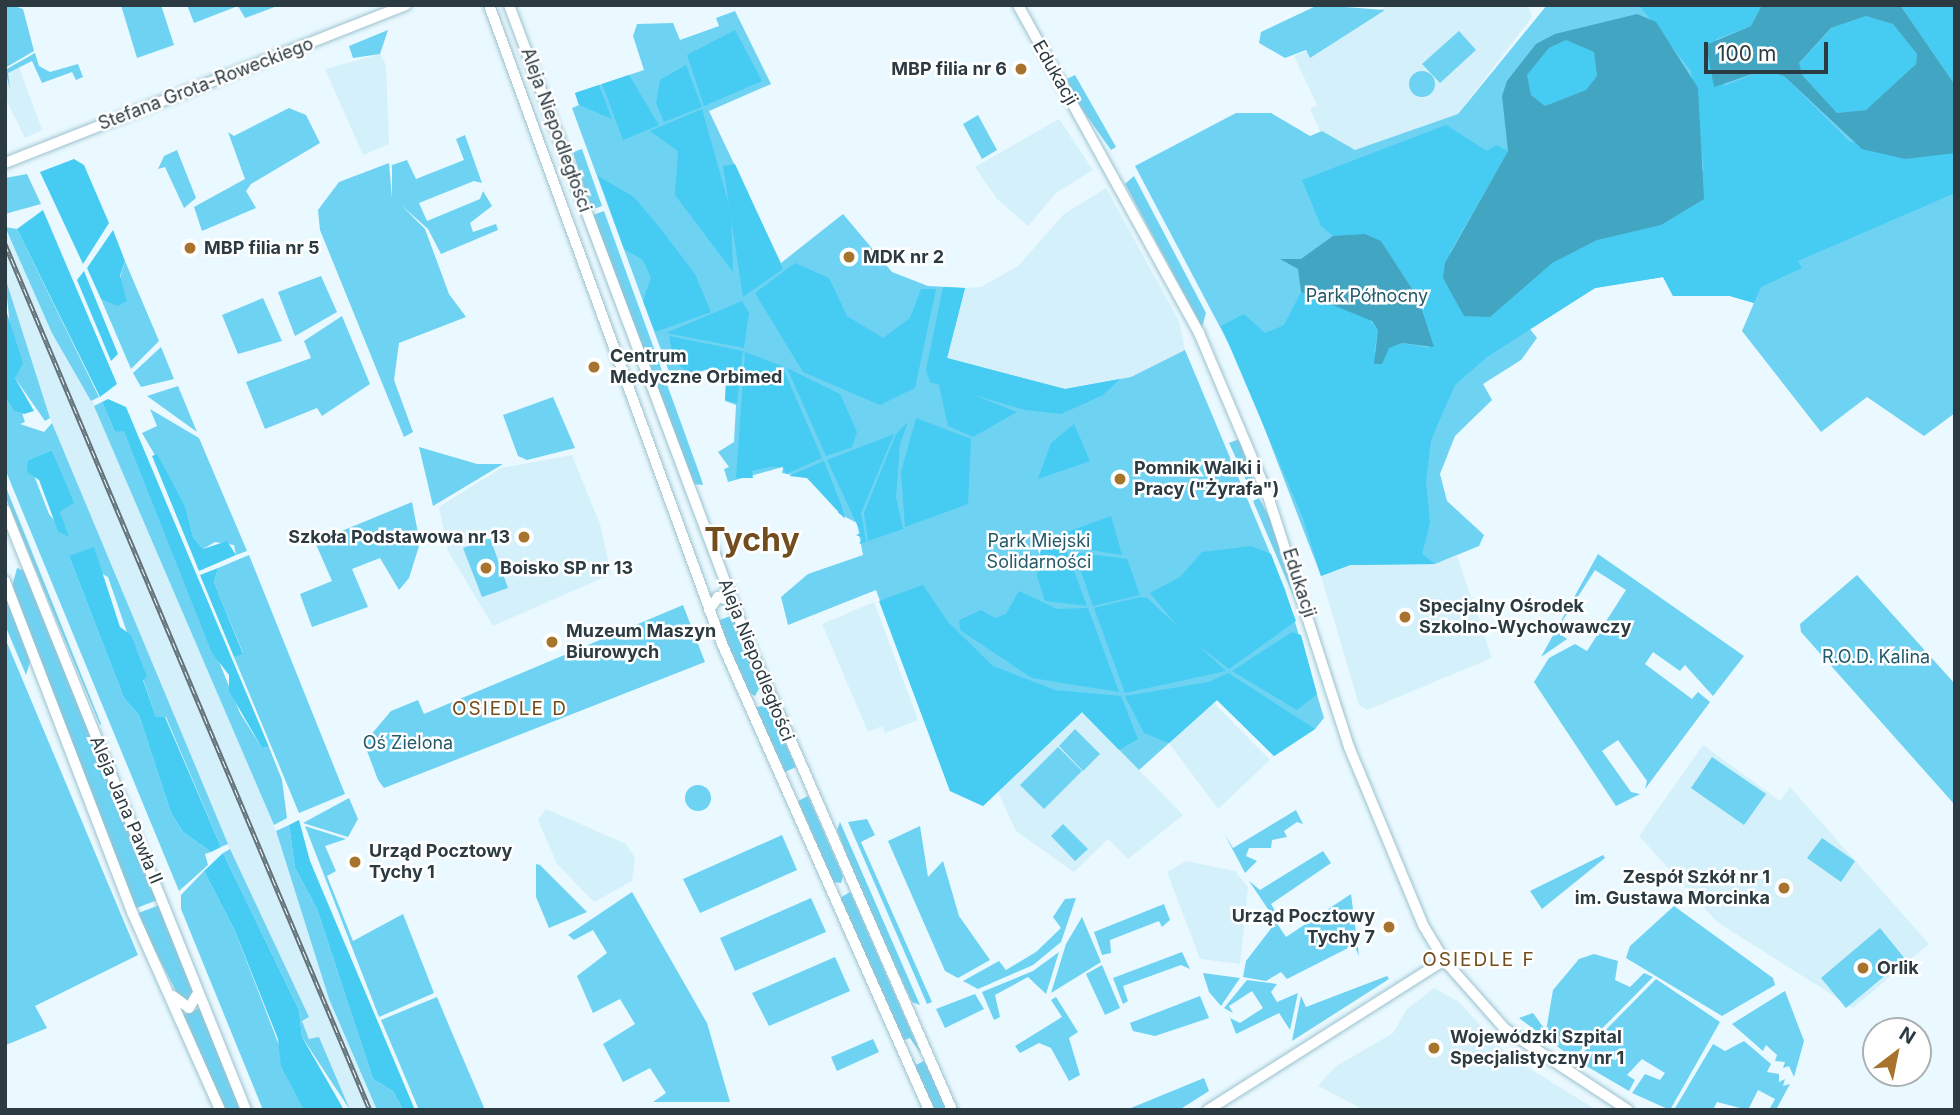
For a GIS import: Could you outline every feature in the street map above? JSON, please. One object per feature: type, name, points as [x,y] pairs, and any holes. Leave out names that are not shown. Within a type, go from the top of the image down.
[{"type":"street","name":"Stefana Grota-Roweckiego","points":[[5,163],[406,5]]},
{"type":"street","name":"Aleja Niepodległości","points":[[489,5],[709,610],[929,1110]]},
{"type":"street","name":"Aleja Niepodległości","points":[[509,5],[731,601],[805,779],[952,1110]]},
{"type":"street","name":"Edukacji","points":[[1018,5],[1199,334],[1295,567],[1349,747],[1413,904],[1444,960],[1518,1041],[1628,1110]]},
{"type":"street","points":[[648,438],[655,430],[667,432]]},
{"type":"street","name":"Aleja Jana Pawła II","points":[[5,510],[246,1110]]},
{"type":"street","points":[[688,552],[702,558],[710,545]]},
{"type":"street","name":"Aleja Jana Pawła II","points":[[5,581],[169,992],[220,1110]]},
{"type":"street","points":[[709,610],[713,598],[731,601]]},
{"type":"street","points":[[748,700],[762,701],[767,690]]},
{"type":"street","points":[[785,783],[792,774],[805,779]]},
{"type":"street","points":[[831,889],[850,881]]},
{"type":"street","points":[[1208,1110],[1444,960]]},
{"type":"street","points":[[169,992],[189,1008],[197,990]]},
{"type":"shaded area","points":[[1388,5],[1528,5],[1532,17],[1458,114],[1355,151],[1320,131],[1310,109],[1317,105],[1294,56],[1306,51],[1310,58]]},
{"type":"shaded area","points":[[1639,5],[1762,5],[1751,26],[1716,39],[1724,86],[1764,70],[1784,76],[1850,142],[1955,153],[1955,193],[1798,261],[1802,268],[1761,287],[1754,303],[1730,296],[1673,296],[1663,277],[1595,288],[1487,357],[1455,385],[1431,440],[1426,482],[1430,523],[1422,554],[1435,564],[1350,565],[1321,576],[1303,518],[1221,326],[1244,314],[1265,333],[1284,325],[1301,292],[1366,316],[1378,330],[1374,353],[1402,343],[1429,348],[1418,298],[1381,241],[1333,236],[1321,226],[1302,180],[1446,125],[1487,151],[1496,145],[1508,151],[1450,252],[1490,317],[1531,275],[1704,170],[1691,71]]},
{"type":"shaded area","points":[[1762,5],[1900,5],[1955,85],[1955,153],[1905,159],[1862,149],[1784,76],[1764,70],[1714,87],[1706,45],[1751,26]],"holes":[[[1866,16],[1893,24],[1917,54],[1916,64],[1866,110],[1837,113],[1803,76],[1799,63],[1831,28]]]},
{"type":"shaded area","points":[[1900,5],[1955,5],[1955,85],[1937,58]]},
{"type":"shaded area","points":[[1637,14],[1656,22],[1698,88],[1704,199],[1661,225],[1597,240],[1552,263],[1490,317],[1464,316],[1443,278],[1445,263],[1508,151],[1502,96],[1507,81],[1536,44],[1555,34]],"holes":[[[1566,40],[1594,52],[1597,76],[1586,90],[1545,106],[1531,95],[1527,75],[1549,48]]]},
{"type":"shaded area","points":[[1866,16],[1893,24],[1917,54],[1916,64],[1866,110],[1837,113],[1803,76],[1799,64],[1832,28]]},
{"type":"shaded area","points":[[735,30],[762,81],[704,106],[687,55]]},
{"type":"shaded area","points":[[1566,40],[1594,52],[1597,76],[1586,90],[1545,106],[1531,95],[1527,75],[1549,48]]},
{"type":"shaded area","points":[[380,54],[386,65],[389,144],[363,155],[325,69]]},
{"type":"shaded area","points":[[686,65],[702,107],[664,122],[656,103],[660,80]]},
{"type":"shaded area","points":[[19,67],[42,130],[25,138],[5,97],[5,73]]},
{"type":"shaded area","points":[[629,75],[659,125],[623,140],[602,84]]},
{"type":"shaded area","points":[[599,85],[612,119],[579,105],[575,93]]},
{"type":"shaded area","points":[[702,109],[731,212],[733,272],[675,195],[678,151],[650,131]]},
{"type":"shaded area","points":[[1059,119],[1093,170],[1056,193],[1028,226],[997,199],[975,167]]},
{"type":"shaded area","points":[[74,159],[84,165],[109,223],[83,264],[40,172]]},
{"type":"shaded area","points":[[735,164],[783,269],[743,297],[723,166]]},
{"type":"shaded area","points":[[598,176],[634,197],[660,228],[695,274],[711,312],[655,332],[643,301],[651,278],[643,260],[624,249]]},
{"type":"shaded area","points":[[1106,188],[1179,321],[1185,350],[1132,377],[1065,389],[946,358],[965,288],[981,287],[1018,266],[1064,214]]},
{"type":"shaded area","points":[[43,210],[117,384],[100,397],[17,229]]},
{"type":"shaded area","points":[[5,230],[102,419],[190,624],[273,823],[329,999],[377,1110],[350,1110],[319,1037],[310,1040],[302,1021],[308,1018],[214,816],[53,427],[5,277]]},
{"type":"shaded area","points":[[113,230],[125,261],[120,276],[127,301],[118,306],[101,299],[87,268]]},
{"type":"shaded area","points":[[1365,234],[1381,241],[1418,298],[1434,347],[1402,343],[1389,348],[1382,364],[1374,364],[1378,330],[1372,321],[1301,292],[1298,269],[1280,259],[1301,259],[1333,236]]},
{"type":"shaded area","points":[[795,263],[829,278],[847,316],[883,338],[910,318],[921,289],[936,289],[915,388],[880,405],[803,372],[755,293]]},
{"type":"shaded area","points":[[84,271],[118,354],[111,361],[77,280]]},
{"type":"shaded area","points":[[943,287],[965,288],[947,358],[1065,389],[1120,379],[1103,395],[1061,414],[1025,410],[930,382],[926,370]]},
{"type":"shaded area","points":[[742,301],[749,313],[744,348],[666,333]]},
{"type":"shaded area","points":[[5,307],[23,363],[15,378],[34,411],[24,414],[13,410],[5,397]]},
{"type":"shaded area","points":[[669,336],[743,351],[737,403],[725,400],[726,382],[713,368],[687,373],[673,359]]},
{"type":"shaded area","points":[[745,352],[782,366],[822,458],[786,474],[783,467],[769,467],[752,471],[753,478],[736,478]]},
{"type":"shaded area","points":[[787,368],[840,394],[857,432],[852,447],[826,456]]},
{"type":"shaded area","points":[[939,385],[956,388],[1017,412],[973,437],[948,426]]},
{"type":"shaded area","points":[[108,399],[126,407],[269,747],[262,748],[229,691],[229,675],[212,653],[124,431],[115,432],[102,402]]},
{"type":"shaded area","points":[[916,418],[971,439],[968,504],[905,527],[901,472]]},
{"type":"shaded area","points":[[908,422],[900,444],[896,497],[903,529],[868,541],[864,513],[896,434]]},
{"type":"shaded area","points":[[1074,424],[1090,461],[1038,479],[1051,443]]},
{"type":"shaded area","points":[[894,434],[861,513],[866,542],[859,544],[863,538],[856,535],[861,533],[827,460]]},
{"type":"shaded area","points":[[52,450],[74,503],[60,512],[69,537],[58,531],[39,480],[27,472],[28,460]]},
{"type":"shaded area","points":[[157,454],[186,508],[193,537],[203,549],[227,541],[236,555],[199,571],[152,456]]},
{"type":"shaded area","name":"Szkoła Podstawowa nr 13","points":[[572,455],[600,524],[611,574],[493,626],[448,551],[439,507],[501,468]]},
{"type":"shaded area","points":[[824,461],[845,519],[807,478],[789,476]]},
{"type":"shaded area","points":[[1111,516],[1122,555],[1072,547],[1067,532]]},
{"type":"shaded area","points":[[1055,537],[1065,546],[1087,606],[1045,601],[1037,576],[1040,555],[1044,541]]},
{"type":"shaded area","points":[[1251,546],[1271,554],[1296,621],[1229,669],[1184,634],[1150,593],[1180,577],[1202,552]]},
{"type":"shaded area","points":[[94,547],[120,627],[131,635],[147,677],[143,680],[156,717],[165,717],[221,847],[211,852],[183,832],[171,813],[139,715],[124,698],[69,556]]},
{"type":"shaded area","points":[[1074,552],[1127,559],[1140,595],[1093,606]]},
{"type":"shaded area","name":"Specjalny Ośrodek Szkolno-Wychowawczy","points":[[1457,556],[1492,658],[1367,710],[1359,705],[1321,576],[1350,565],[1435,564]]},
{"type":"shaded area","points":[[218,568],[214,582],[243,654],[234,657],[200,575]]},
{"type":"shaded area","points":[[923,585],[948,622],[993,666],[1055,690],[1121,696],[1138,739],[1119,750],[1082,712],[983,806],[950,791],[879,601]]},
{"type":"shaded area","points":[[1019,591],[1057,609],[1088,608],[1119,692],[1032,678],[960,630],[959,620],[981,610],[995,618],[1006,614]]},
{"type":"shaded area","points":[[1140,597],[1147,598],[1226,671],[1125,693],[1094,608]]},
{"type":"shaded area","points":[[874,602],[918,720],[885,733],[882,726],[868,732],[822,624]]},
{"type":"shaded area","points":[[1292,632],[1301,635],[1317,694],[1297,710],[1232,671]]},
{"type":"shaded area","points":[[1228,673],[1315,729],[1274,756],[1217,700],[1169,743],[1144,733],[1125,696],[1209,682]]},
{"type":"shaded area","points":[[1214,703],[1270,760],[1218,809],[1169,743]]},
{"type":"shaded area","points":[[1082,712],[1183,815],[1128,859],[1108,839],[1074,872],[1016,831],[998,792]]},
{"type":"shaded area","name":"Zespół Szkół nr 1 im. Gustawa Morcinka","points":[[1703,745],[1780,801],[1790,787],[1929,944],[1853,1008],[1717,922],[1639,836]]},
{"type":"shaded area","points":[[546,809],[626,844],[635,858],[632,881],[594,902],[557,864],[538,820]]},
{"type":"shaded area","points":[[299,820],[310,861],[415,1110],[403,1110],[393,1091],[373,1079],[317,909],[295,868],[289,825]]},
{"type":"shaded area","points":[[223,853],[299,1010],[302,1037],[344,1110],[304,1110],[281,1066],[278,1039],[235,931],[204,871]]},
{"type":"shaded area","points":[[1186,861],[1235,871],[1248,887],[1240,964],[1200,959],[1167,872]]},
{"type":"shaded area","name":"Wojewódzki Szpital Specjalistyczny nr 1","points":[[1434,988],[1459,1002],[1509,1056],[1597,1110],[1364,1110],[1318,1086],[1335,1067],[1393,1033],[1407,1009]]},
{"type":"green space","points":[[11,5],[23,9],[34,51],[5,68],[5,7]]},
{"type":"green space","points":[[121,5],[161,5],[174,45],[137,58]]},
{"type":"green space","points":[[187,5],[280,5],[245,18],[238,6],[194,23]]},
{"type":"green space","points":[[1318,5],[1385,10],[1310,58],[1306,50],[1285,58],[1259,43],[1261,32]]},
{"type":"green space","name":"Park Północny","points":[[1547,5],[1955,5],[1955,413],[1924,436],[1867,397],[1821,432],[1742,331],[1754,303],[1730,296],[1673,296],[1663,277],[1595,288],[1530,329],[1537,338],[1521,360],[1483,384],[1492,400],[1455,436],[1440,474],[1447,501],[1484,535],[1479,546],[1435,564],[1350,565],[1321,576],[1241,367],[1135,166],[1236,113],[1271,113],[1310,136],[1322,131],[1355,150],[1458,114]]},
{"type":"green space","name":"Park Miejski Solidarności","points":[[735,11],[771,84],[709,111],[781,263],[843,214],[892,272],[928,286],[965,288],[947,358],[1065,389],[1131,377],[1185,350],[1285,589],[1324,718],[1315,729],[1274,756],[1217,700],[1139,770],[1082,712],[983,806],[950,791],[876,590],[788,625],[781,597],[808,574],[863,555],[857,523],[838,513],[841,508],[807,478],[782,473],[783,467],[728,482],[724,469],[729,467],[718,452],[734,442],[736,405],[725,401],[726,382],[713,368],[672,380],[572,108],[579,105],[575,93],[644,70],[633,36],[637,24],[673,23],[680,40],[719,26],[716,18]]},
{"type":"green space","points":[[388,30],[380,54],[353,58],[349,46]]},
{"type":"green space","points":[[1459,31],[1476,50],[1440,83],[1422,64]]},
{"type":"green space","points":[[35,53],[39,66],[50,72],[78,64],[83,77],[76,80],[72,72],[42,83],[32,61],[8,73],[10,89],[5,70]]},
{"type":"green space","points":[[1422,71],[1431,75],[1435,84],[1431,93],[1422,97],[1413,93],[1409,84],[1413,75]]},
{"type":"green space","points":[[1075,75],[1116,147],[1111,150],[1074,98],[1067,79]]},
{"type":"green space","points":[[289,108],[306,115],[320,143],[251,184],[246,191],[256,208],[202,231],[194,207],[245,179],[228,132],[234,136]]},
{"type":"green space","points":[[978,115],[997,150],[982,159],[963,124]]},
{"type":"green space","points":[[465,135],[482,183],[474,181],[419,203],[427,221],[480,199],[483,191],[492,206],[470,223],[473,232],[496,224],[498,230],[441,254],[428,229],[401,205],[425,229],[449,294],[466,317],[399,343],[394,380],[413,432],[404,437],[320,230],[318,210],[339,182],[389,163],[392,198],[392,165],[407,160],[416,179],[464,160],[456,139]]},
{"type":"green space","points":[[582,149],[602,206],[591,210],[573,152]]},
{"type":"green space","points":[[177,150],[196,198],[184,208],[165,167],[158,169],[164,156]]},
{"type":"green space","points":[[27,174],[41,204],[5,214],[5,178]]},
{"type":"green space","points":[[1134,176],[1206,313],[1202,327],[1125,184]]},
{"type":"green space","points":[[604,211],[703,485],[693,484],[593,215]]},
{"type":"green space","points":[[5,227],[17,229],[99,397],[91,401],[52,333]]},
{"type":"green space","points":[[125,261],[159,341],[131,369],[101,299],[113,302]]},
{"type":"green space","points":[[321,276],[337,312],[295,336],[278,292]]},
{"type":"green space","points":[[5,277],[50,418],[45,421],[15,378]]},
{"type":"green space","points":[[263,298],[282,341],[238,354],[222,315]]},
{"type":"green space","points":[[342,316],[370,384],[322,416],[317,408],[265,429],[246,382],[311,358],[304,341]]},
{"type":"green space","points":[[161,347],[174,379],[141,387],[133,373]]},
{"type":"green space","points":[[178,386],[197,432],[147,396]]},
{"type":"green space","points":[[5,397],[13,410],[21,410],[25,422],[20,424],[44,432],[52,423],[228,844],[221,847],[166,717],[156,717],[108,577],[69,556],[124,698],[139,715],[171,813],[183,832],[211,852],[205,854],[208,865],[179,891],[5,469]],"holes":[[[52,450],[73,503],[60,512],[68,537],[49,514],[28,460]]]},
{"type":"green space","points":[[553,397],[575,448],[527,460],[518,456],[503,415]]},
{"type":"green space","points":[[102,402],[115,432],[124,430],[240,713],[262,748],[269,747],[282,780],[287,818],[274,825],[94,406]]},
{"type":"green space","points":[[150,409],[199,438],[247,551],[236,555],[234,545],[215,542],[203,549],[193,537],[186,508],[142,433],[157,426]]},
{"type":"green space","points":[[1239,439],[1258,495],[1254,497],[1229,443]]},
{"type":"green space","points":[[419,447],[477,464],[503,464],[433,506]]},
{"type":"green space","points":[[5,485],[101,724],[100,725],[5,496]]},
{"type":"green space","points":[[1259,498],[1272,522],[1296,602],[1253,501]]},
{"type":"green space","points":[[412,502],[420,543],[409,578],[399,590],[380,558],[352,569],[368,607],[312,627],[300,594],[332,581],[315,542]]},
{"type":"green space","name":"Boisko SP nr 13","points":[[490,538],[508,588],[482,597],[463,548]]},
{"type":"green space","points":[[1598,554],[1744,656],[1713,696],[1685,665],[1680,671],[1653,652],[1645,664],[1692,699],[1698,692],[1710,702],[1645,789],[1647,781],[1618,740],[1602,751],[1631,792],[1640,794],[1616,806],[1534,682],[1549,658],[1575,644],[1587,651],[1626,590],[1595,570],[1556,631],[1567,639],[1541,657]]},
{"type":"green space","points":[[249,555],[345,794],[299,813],[234,657],[243,653],[214,582],[218,568]]},
{"type":"green space","points":[[17,568],[25,571],[160,899],[134,909],[12,587]]},
{"type":"green space","name":"R.O.D. Kalina","points":[[1857,575],[1955,684],[1955,805],[1801,632],[1800,624]]},
{"type":"green space","points":[[5,596],[31,659],[26,675],[5,625]]},
{"type":"green space","name":"Oś Zielona","points":[[683,605],[705,662],[384,788],[378,780],[364,743],[391,711],[418,700],[424,714]]},
{"type":"green space","points":[[733,615],[761,685],[755,696],[747,692],[717,621]]},
{"type":"green space","points":[[5,638],[138,955],[35,1006],[47,1028],[6,1045]]},
{"type":"green space","points":[[768,704],[796,767],[785,772],[755,708]]},
{"type":"green space","points":[[1075,729],[1100,754],[1083,771],[1059,746]]},
{"type":"green space","points":[[1058,747],[1082,771],[1044,809],[1020,785]]},
{"type":"green space","points":[[1712,757],[1766,794],[1744,825],[1691,788]]},
{"type":"green space","points":[[698,785],[707,789],[711,798],[707,807],[698,811],[689,807],[685,798],[689,789]]},
{"type":"green space","points":[[808,796],[843,876],[841,883],[833,882],[798,801]]},
{"type":"green space","points":[[349,798],[358,819],[348,837],[303,823]]},
{"type":"green space","points":[[1296,810],[1303,824],[1297,822],[1284,831],[1287,837],[1272,840],[1271,848],[1249,848],[1246,856],[1257,861],[1245,873],[1225,835],[1233,848]]},
{"type":"green space","points":[[867,819],[875,835],[861,842],[932,1002],[927,1004],[848,822]]},
{"type":"green space","points":[[840,822],[920,1005],[912,1002],[861,894],[837,830]]},
{"type":"green space","points":[[1063,824],[1088,849],[1075,861],[1051,836]]},
{"type":"green space","points":[[289,825],[295,868],[317,909],[373,1079],[393,1091],[403,1110],[377,1110],[329,999],[276,831]]},
{"type":"green space","points":[[305,826],[346,839],[325,846],[336,871],[327,876],[353,941],[403,914],[434,993],[379,1017]]},
{"type":"green space","points":[[920,826],[928,877],[943,861],[959,916],[990,960],[958,978],[945,971],[888,841]]},
{"type":"green space","points":[[782,835],[797,870],[700,913],[683,879]]},
{"type":"green space","points":[[1822,838],[1855,861],[1841,882],[1807,858]]},
{"type":"green space","points":[[230,849],[309,1017],[302,1021],[309,1039],[319,1037],[350,1110],[302,1037],[299,1010],[223,853]]},
{"type":"green space","points":[[1323,851],[1331,863],[1271,904],[1278,916],[1272,915],[1249,881],[1260,890]]},
{"type":"green space","points":[[1603,855],[1605,858],[1542,909],[1530,891]]},
{"type":"green space","points":[[536,864],[587,912],[549,928],[536,897]]},
{"type":"green space","points":[[204,871],[235,931],[304,1110],[263,1110],[181,909],[181,895]]},
{"type":"green space","points":[[632,892],[707,1023],[730,1102],[653,1102],[666,1093],[650,1068],[623,1082],[603,1044],[635,1024],[620,999],[593,1013],[577,976],[607,953],[593,930],[574,940],[568,935]]},
{"type":"green space","points":[[850,892],[921,1054],[910,1038],[902,1041],[840,898]]},
{"type":"green space","points":[[1351,894],[1359,956],[1354,945],[1287,979],[1281,972],[1266,981],[1243,977],[1246,961],[1276,922],[1286,937]]},
{"type":"green space","points":[[811,898],[826,932],[735,971],[720,938]]},
{"type":"green space","points":[[1076,898],[1061,942],[1033,965],[978,989],[963,981],[999,961],[1006,970],[1036,952],[1061,928],[1053,917],[1065,899]]},
{"type":"green space","points":[[162,904],[195,994],[192,1002],[181,1001],[136,914]]},
{"type":"green space","points":[[1164,904],[1170,920],[1162,927],[1159,921],[1110,940],[1111,953],[1102,955],[1094,932]]},
{"type":"green space","points":[[1674,906],[1773,978],[1775,985],[1722,1016],[1626,958],[1630,946]]},
{"type":"green space","points":[[1082,917],[1101,962],[1051,993],[1066,944]]},
{"type":"green space","name":"Orlik","points":[[1880,928],[1905,959],[1846,1008],[1821,978]]},
{"type":"green space","points":[[1059,952],[1046,994],[1028,977],[995,995],[1000,1017],[994,1020],[982,992],[1033,971]]},
{"type":"green space","points":[[1182,952],[1190,969],[1181,965],[1123,986],[1128,1001],[1123,1004],[1113,978]]},
{"type":"green space","points":[[1594,954],[1618,961],[1615,980],[1630,987],[1644,973],[1653,977],[1573,1058],[1519,1018],[1533,1013],[1546,1031],[1553,990],[1579,959]]},
{"type":"green space","points":[[835,957],[850,991],[769,1026],[752,993]]},
{"type":"green space","points":[[1102,965],[1120,1008],[1105,1015],[1086,974]]},
{"type":"green space","points":[[1203,973],[1240,978],[1221,1006],[1209,992]]},
{"type":"green space","points":[[1387,976],[1389,979],[1292,1041],[1301,996],[1306,1007]]},
{"type":"green space","points":[[1656,979],[1720,1022],[1670,1110],[1632,1093],[1645,1074],[1660,1080],[1665,1073],[1642,1059],[1627,1075],[1635,1080],[1629,1091],[1576,1060]]},
{"type":"green space","points":[[1247,980],[1277,984],[1271,992],[1277,1002],[1298,993],[1290,1030],[1279,1013],[1236,1034],[1230,1018],[1240,1023],[1263,1008],[1252,991],[1229,1006],[1233,1013],[1224,1008]]},
{"type":"green space","points":[[1785,991],[1804,1041],[1794,1077],[1789,1066],[1783,1068],[1785,1062],[1775,1061],[1777,1055],[1766,1045],[1763,1051],[1732,1024]]},
{"type":"green space","points":[[975,994],[984,1009],[945,1028],[936,1009]]},
{"type":"green space","points":[[1200,996],[1209,1018],[1155,1036],[1133,1031],[1130,1023]]},
{"type":"green space","points":[[437,997],[485,1110],[419,1110],[381,1020]]},
{"type":"green space","points":[[1056,997],[1078,1032],[1069,1038],[1080,1075],[1069,1081],[1051,1048],[1039,1043],[1020,1053],[1015,1046],[1062,1017],[1051,1000]]},
{"type":"green space","points":[[200,1008],[241,1110],[223,1110],[182,1015]]},
{"type":"green space","points":[[873,1039],[879,1052],[837,1071],[831,1057]]},
{"type":"green space","points":[[1744,1041],[1771,1064],[1767,1072],[1779,1074],[1779,1082],[1785,1079],[1783,1086],[1790,1084],[1776,1110],[1769,1110],[1775,1099],[1758,1090],[1748,1110],[1717,1102],[1713,1110],[1674,1110],[1713,1044],[1725,1051]]},
{"type":"green space","points":[[906,1049],[916,1065],[924,1061],[949,1110],[935,1110]]},
{"type":"green space","points":[[1204,1078],[1209,1091],[1179,1110],[1131,1108]]},
{"type":"railway","points":[[5,244],[370,1110]]},
{"type":"place","name":"MBP filia nr 6","points":[[1021,69]]},
{"type":"place","name":"MBP filia nr 5","points":[[190,248]]},
{"type":"place","name":"MDK nr 2","points":[[849,257]]},
{"type":"place","name":"Centrum Medyczne Orbimed","points":[[594,367]]},
{"type":"place","name":"Pomnik Walki i Pracy (\"Żyrafa\")","points":[[1120,479]]},
{"type":"place","name":"Szkoła Podstawowa nr 13","points":[[524,537]]},
{"type":"place","name":"Boisko SP nr 13","points":[[486,568]]},
{"type":"place","name":"Specjalny Ośrodek Szkolno-Wychowawczy","points":[[1405,617]]},
{"type":"place","name":"Muzeum Maszyn Biurowych","points":[[552,642]]},
{"type":"place","name":"Urząd Pocztowy Tychy 1","points":[[355,862]]},
{"type":"place","name":"Zespół Szkół nr 1 im. Gustawa Morcinka","points":[[1784,888]]},
{"type":"place","name":"Urząd Pocztowy Tychy 7","points":[[1389,927]]},
{"type":"place","name":"Orlik","points":[[1863,968]]},
{"type":"place","name":"Wojewódzki Szpital Specjalistyczny nr 1","points":[[1434,1048]]},
{"type":"district","name":"Tychy","points":[[752,540]]},
{"type":"district","name":"OSIEDLE D","points":[[510,709]]},
{"type":"district","name":"OSIEDLE F","points":[[1479,960]]}]
